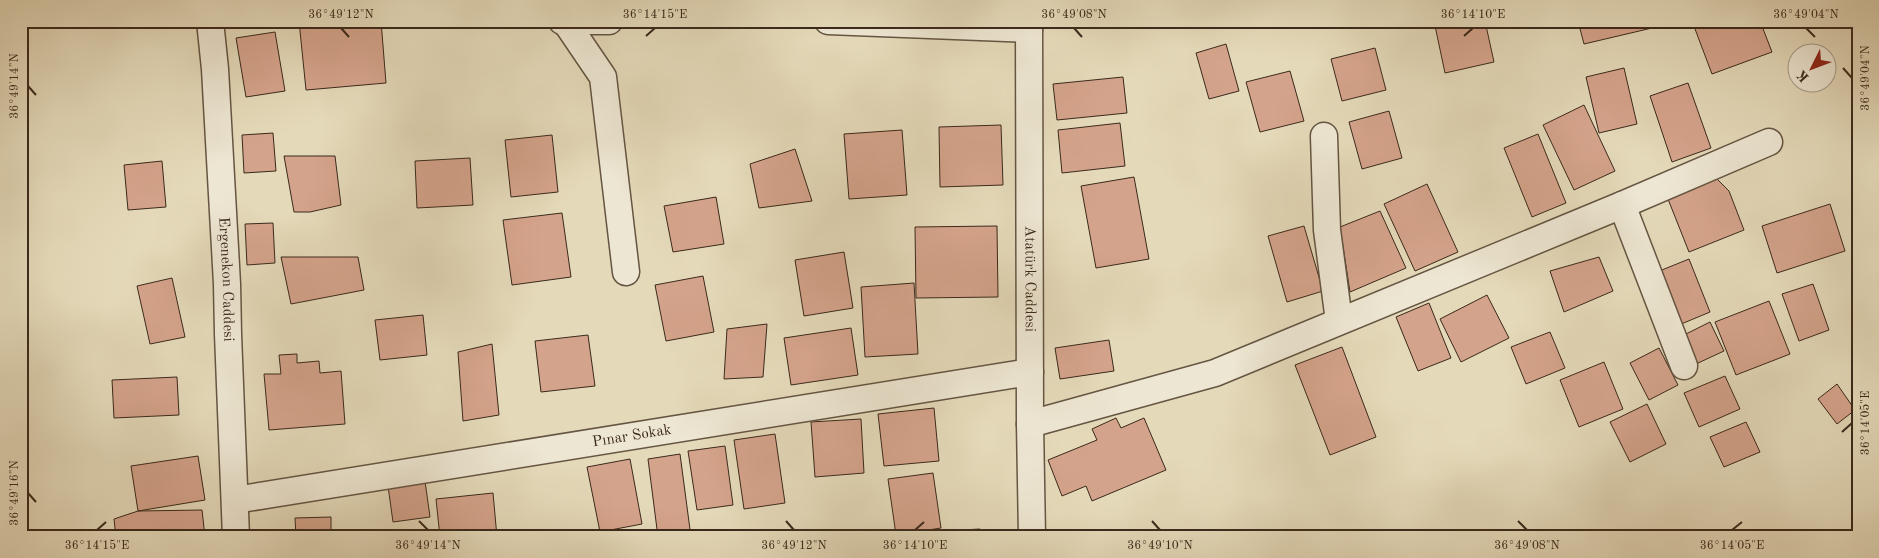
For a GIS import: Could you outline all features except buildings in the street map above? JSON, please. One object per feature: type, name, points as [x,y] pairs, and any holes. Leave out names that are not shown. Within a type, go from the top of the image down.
[{"type":"street","name":"Ergenekon Caddesi","points":[[210,21],[215,69],[227,274],[236,537]]},
{"type":"street","points":[[564,21],[610,21]]},
{"type":"street","points":[[564,21],[603,76],[626,272]]},
{"type":"street","points":[[828,21],[1029,25]]},
{"type":"street","name":"Atatürk Caddesi","points":[[1029,25],[1032,537]]},
{"type":"street","points":[[1324,136],[1327,230],[1339,321]]},
{"type":"street","points":[[1030,424],[1215,373],[1622,205],[1769,142]]},
{"type":"street","points":[[1622,205],[1684,366]]},
{"type":"street","name":"Pınar Sokak","points":[[235,500],[1030,372]]}]
